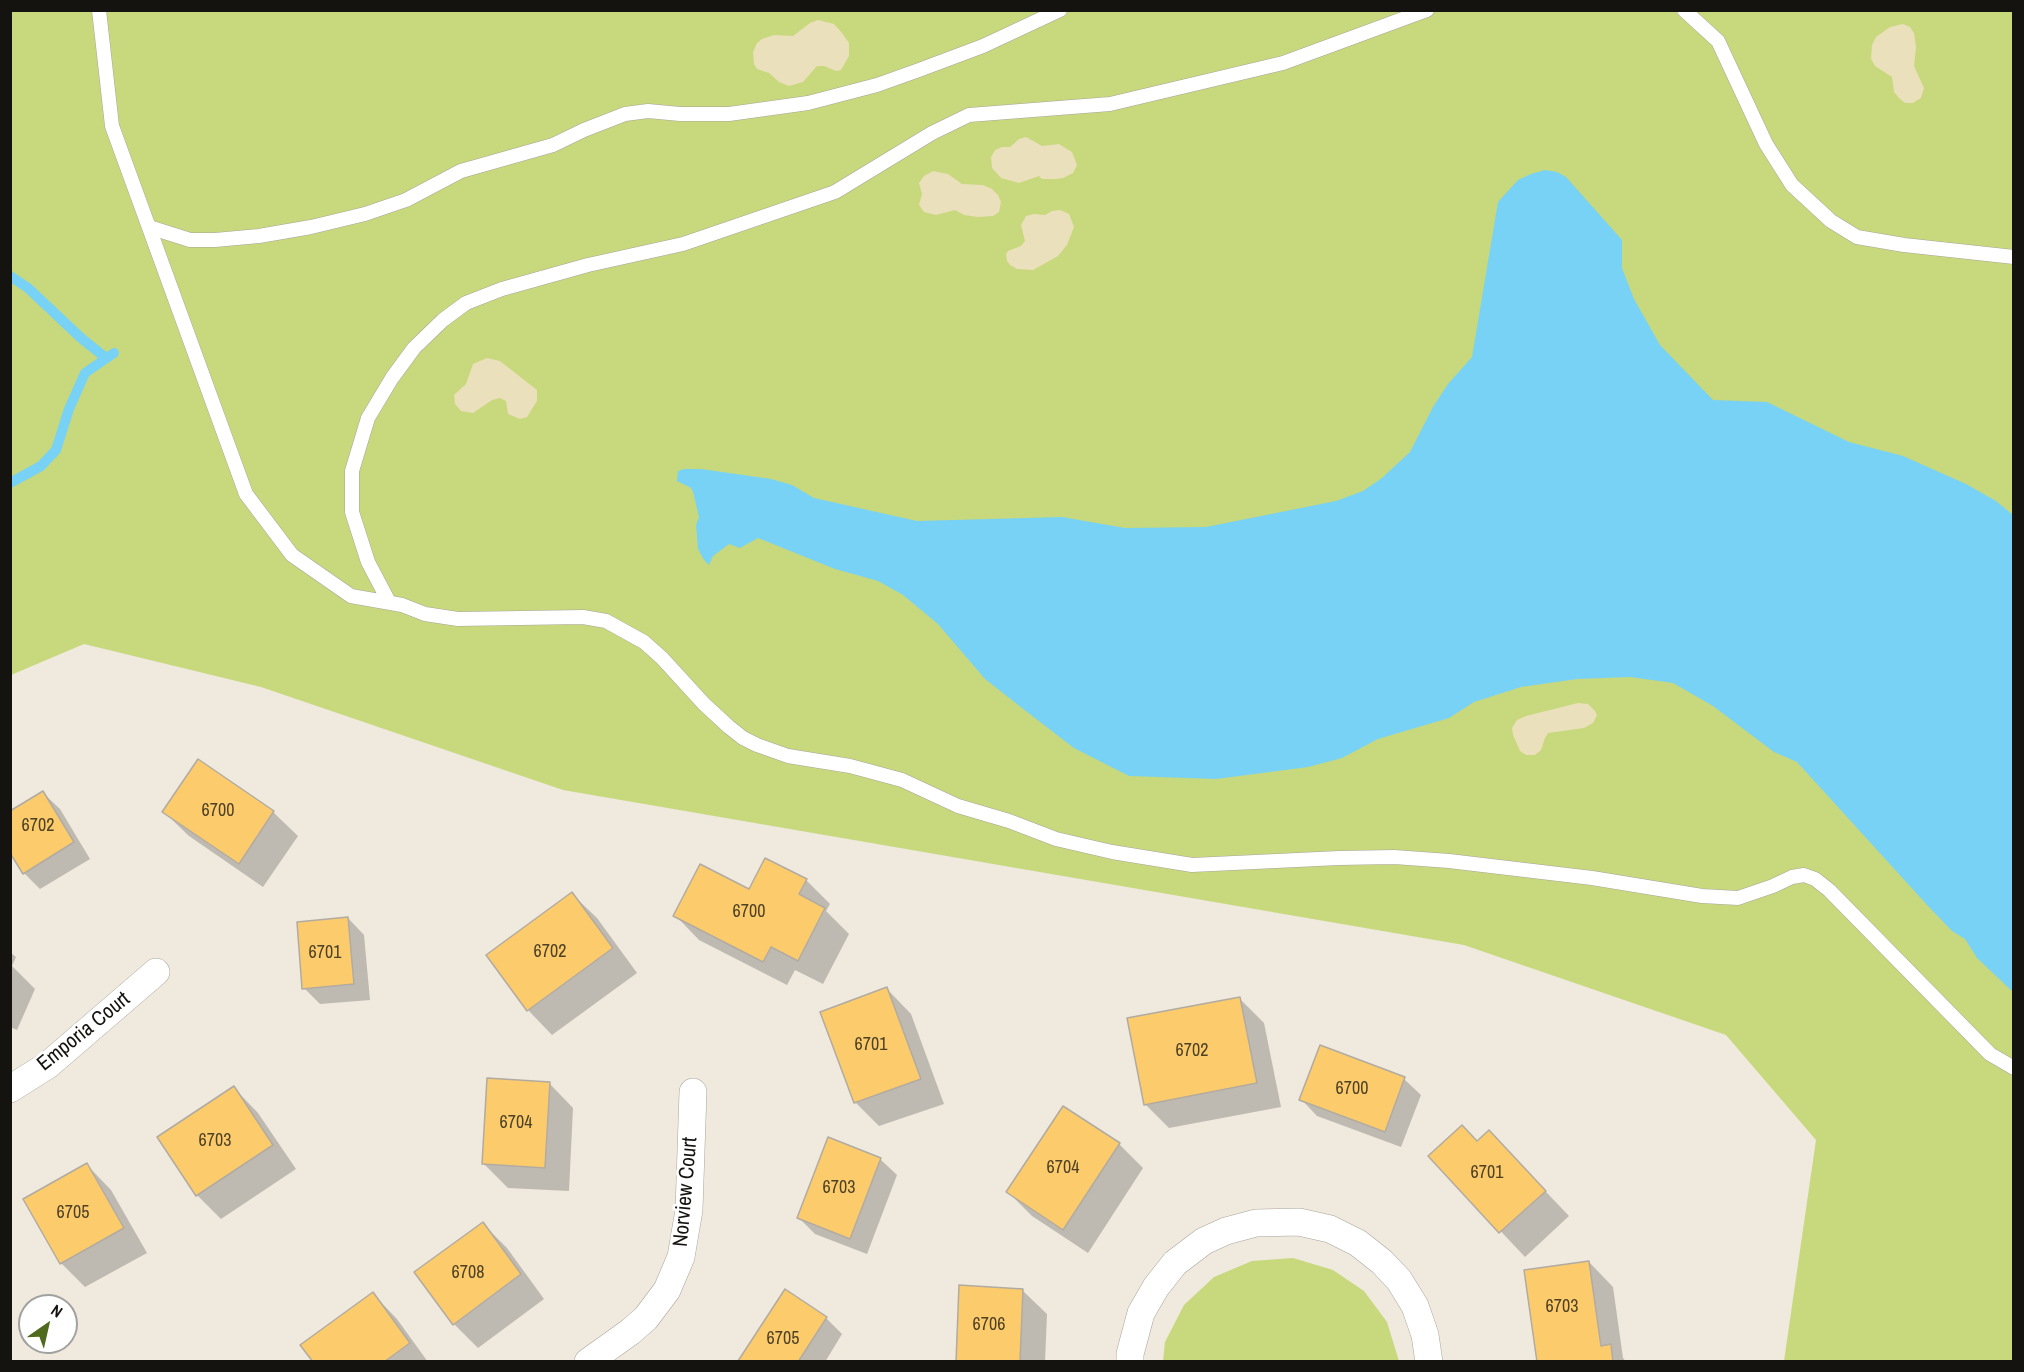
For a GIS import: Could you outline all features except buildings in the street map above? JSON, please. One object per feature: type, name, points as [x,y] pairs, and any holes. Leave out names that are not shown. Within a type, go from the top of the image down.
[{"type":"street","name":"Emporia Court","points":[[10,1089],[48,1065],[156,972]]},
{"type":"street","name":"Norview Court","points":[[588,1362],[646,1318],[666,1290],[681,1257],[689,1210],[693,1092]]},
{"type":"street","points":[[1130,1362],[1141,1313],[1156,1287],[1175,1263],[1204,1241],[1226,1231],[1256,1223],[1299,1222],[1330,1229],[1358,1243],[1382,1262],[1399,1280],[1415,1306],[1425,1335],[1430,1362]]},
{"type":"lane","points":[[99,10],[112,126],[246,494],[292,555],[351,596],[389,602],[425,614],[458,620],[583,617],[606,621],[644,642],[729,727],[757,745],[788,756],[850,766],[902,780],[958,806],[1009,821],[1056,839],[1112,852],[1192,865],[1394,857],[1449,861],[1592,878],[1711,897],[1738,897],[1773,886],[1792,877],[1804,875],[1815,879],[1836,897],[1990,1054],[2013,1068]]},
{"type":"lane","points":[[149,227],[190,240],[215,240],[259,236],[365,214],[406,200],[461,171],[553,146],[592,126],[625,114],[648,111],[680,114],[729,114],[808,103],[877,85],[920,70],[983,46],[1060,10]]},
{"type":"lane","points":[[389,602],[368,562],[352,512],[352,471],[368,418],[392,378],[414,348],[443,320],[466,303],[502,289],[588,265],[684,244],[835,192],[932,133],[969,115],[1110,104],[1283,63],[1427,10]]},
{"type":"lane","points":[[1684,10],[1718,41],[1766,144],[1792,185],[1831,221],[1857,237],[1904,246],[2013,257]]},
{"type":"green space","points":[[11,11],[2013,11],[2013,1361],[1784,1361],[1816,1140],[1726,1035],[1464,945],[563,790],[261,687],[84,644],[11,675]]},
{"type":"green space","points":[[1293,1258],[1333,1270],[1364,1291],[1387,1322],[1399,1361],[1163,1361],[1165,1342],[1184,1305],[1214,1277],[1252,1261]]},
{"type":"sand","points":[[818,20],[834,24],[849,43],[849,56],[841,70],[836,71],[817,66],[803,82],[789,86],[779,82],[769,73],[757,69],[753,52],[757,43],[774,35],[793,36]]},
{"type":"sand","points":[[1903,24],[1910,27],[1914,33],[1916,47],[1914,66],[1924,88],[1921,98],[1913,103],[1905,103],[1899,98],[1894,92],[1892,77],[1875,66],[1871,59],[1872,45],[1876,37],[1890,27]]},
{"type":"sand","points":[[1026,137],[1042,146],[1059,144],[1072,152],[1077,165],[1073,173],[1056,179],[1042,179],[1039,176],[1019,183],[1001,178],[992,168],[991,157],[995,150],[1010,147],[1019,139]]},
{"type":"sand","points":[[933,171],[948,174],[962,184],[983,185],[992,189],[1001,202],[999,212],[993,216],[978,217],[964,215],[955,210],[936,215],[924,212],[919,205],[922,194],[919,183],[924,176]]},
{"type":"sand","points":[[1060,210],[1069,214],[1074,227],[1067,245],[1058,256],[1033,270],[1017,269],[1010,265],[1006,254],[1021,246],[1025,241],[1021,225],[1026,216],[1045,215]]},
{"type":"sand","points":[[487,358],[500,361],[537,390],[537,401],[527,417],[520,419],[508,414],[506,401],[500,398],[492,400],[473,413],[461,411],[455,404],[454,395],[466,384],[473,364]]},
{"type":"sand","points":[[1578,703],[1588,704],[1595,711],[1597,715],[1593,723],[1584,728],[1548,733],[1541,750],[1535,755],[1526,755],[1520,751],[1512,728],[1517,720]]},
{"type":"water","points":[[1545,170],[1557,172],[1566,177],[1622,240],[1622,268],[1634,299],[1660,345],[1713,400],[1767,402],[1849,442],[1903,456],[1966,484],[1996,501],[2013,515],[2013,992],[1977,958],[1965,939],[1952,931],[1928,906],[1797,762],[1774,752],[1713,706],[1673,683],[1630,677],[1577,679],[1521,687],[1474,702],[1449,718],[1378,739],[1342,758],[1308,767],[1216,779],[1129,776],[1074,748],[1031,715],[985,679],[938,624],[903,595],[878,581],[835,569],[758,538],[740,548],[729,544],[713,556],[709,565],[698,549],[696,525],[699,517],[693,492],[691,488],[677,481],[678,471],[684,469],[701,469],[771,479],[792,485],[814,498],[917,521],[1062,517],[1125,528],[1206,527],[1336,501],[1363,491],[1382,478],[1410,452],[1433,407],[1448,384],[1472,357],[1498,202],[1518,180]]},
{"type":"waterway","points":[[10,276],[28,288],[81,338],[106,358]]},
{"type":"waterway","points":[[10,483],[41,466],[56,450],[69,409],[85,373],[114,353]]}]
